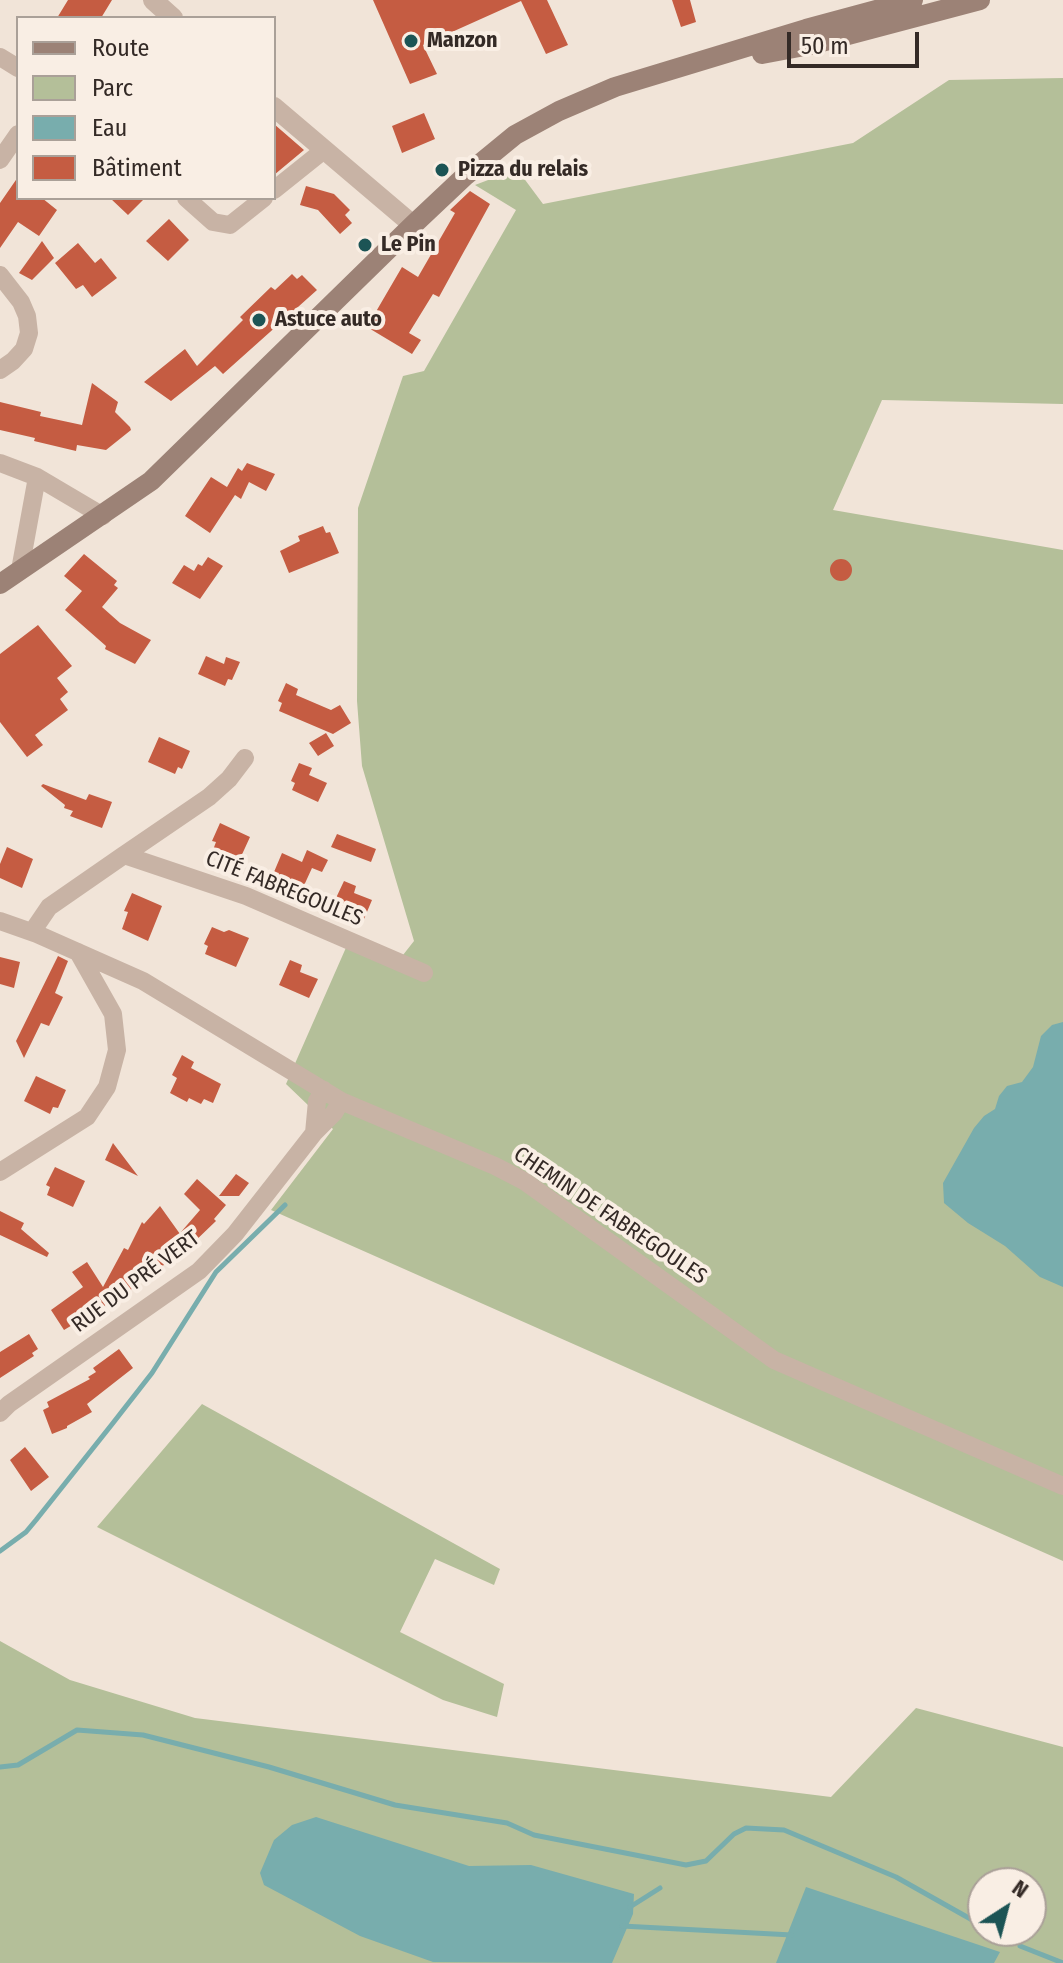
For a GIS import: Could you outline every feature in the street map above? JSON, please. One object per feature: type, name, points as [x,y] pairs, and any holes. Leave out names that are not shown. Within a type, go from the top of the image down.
[{"type":"main road","points":[[0,584],[151,481],[413,225],[515,135],[559,111],[615,87],[913,0]]},
{"type":"main road","points":[[656,75],[810,45],[980,0]]},
{"type":"street","points":[[153,0],[171,16]]},
{"type":"street","points":[[276,109],[413,225]]},
{"type":"street","points":[[0,160],[16,137]]},
{"type":"street","points":[[276,188],[324,150]]},
{"type":"street","points":[[188,200],[213,222],[230,225],[261,200]]},
{"type":"street","points":[[0,275],[21,302],[29,333],[24,349],[0,370]]},
{"type":"street","points":[[0,463],[37,477],[103,516]]},
{"type":"street","points":[[20,570],[37,477]]},
{"type":"street","points":[[32,932],[49,907],[209,797],[229,779],[245,758]]},
{"type":"street","name":"CITÉ FABREGOULES","points":[[124,855],[246,896],[424,973]]},
{"type":"street","name":"CHEMIN DE FABREGOULES","points":[[0,921],[143,981],[341,1101],[524,1181],[774,1360],[1063,1486]]},
{"type":"street","points":[[0,1172],[87,1117],[107,1087],[117,1050],[113,1014],[78,952]]},
{"type":"street","name":"RUE DU PRÉ VERT","points":[[314,1133],[317,1101],[324,1090]]},
{"type":"street","name":"RUE DU PRÉ VERT","points":[[0,1413],[199,1271],[235,1234],[341,1101]]},
{"type":"green space","points":[[1063,78],[1063,404],[882,400],[833,510],[1063,550],[1063,1561],[271,1210],[333,1129],[286,1084],[352,934],[403,955],[414,941],[362,766],[357,701],[358,508],[403,376],[424,371],[516,210],[475,185],[517,169],[543,204],[853,143],[949,80]]},
{"type":"green space","points":[[202,1404],[500,1569],[494,1585],[435,1559],[400,1632],[504,1684],[497,1717],[443,1700],[97,1527]]},
{"type":"green space","points":[[0,1641],[70,1680],[195,1718],[831,1797],[916,1708],[1063,1747],[1063,1963],[0,1963]]},
{"type":"water","points":[[1063,1022],[1063,1287],[1040,1277],[1005,1246],[968,1223],[944,1203],[943,1183],[974,1128],[995,1109],[999,1096],[1007,1086],[1022,1082],[1033,1067],[1041,1036],[1052,1025]]},
{"type":"water","points":[[316,1817],[469,1866],[531,1865],[634,1894],[633,1914],[612,1963],[433,1962],[360,1936],[264,1885],[260,1873],[274,1840],[292,1825]]},
{"type":"water","points":[[806,1887],[967,1941],[967,1947],[985,1947],[1000,1952],[994,1963],[776,1963]]},
{"type":"building","points":[[68,0],[112,0],[102,16],[58,16]]},
{"type":"building","name":"Manzon","points":[[373,0],[547,0],[568,45],[546,54],[521,1],[423,45],[437,74],[410,84]]},
{"type":"building","points":[[672,0],[690,0],[696,22],[681,27]]},
{"type":"building","points":[[424,113],[435,139],[402,153],[392,126]]},
{"type":"building","points":[[276,126],[304,150],[276,173]]},
{"type":"building","points":[[16,180],[16,200],[44,200],[57,210],[39,236],[18,222],[0,248],[0,203]]},
{"type":"building","points":[[306,186],[334,194],[350,210],[345,215],[352,223],[340,234],[318,210],[300,205]]},
{"type":"building","points":[[470,191],[490,204],[439,297],[433,294],[409,333],[421,340],[412,354],[367,327],[402,267],[418,277],[455,213],[450,210]]},
{"type":"building","points":[[112,200],[143,200],[128,215]]},
{"type":"building","points":[[169,219],[189,240],[168,261],[146,241]]},
{"type":"building","points":[[42,241],[54,258],[32,280],[19,273]]},
{"type":"building","points":[[78,243],[95,263],[101,258],[117,278],[92,297],[83,285],[76,289],[55,263]]},
{"type":"building","points":[[292,274],[297,279],[302,275],[317,290],[223,374],[215,366],[171,401],[144,382],[185,349],[197,366],[243,320],[240,317],[271,287],[275,290]]},
{"type":"building","points":[[92,383],[118,402],[115,412],[131,430],[106,450],[77,445],[76,451],[0,430],[0,402],[41,412],[40,416],[82,425]]},
{"type":"building","points":[[247,463],[275,474],[266,491],[249,482],[241,499],[235,495],[210,533],[185,516],[211,477],[227,487],[238,468],[242,471]]},
{"type":"building","points":[[323,526],[326,533],[330,532],[339,553],[289,573],[280,551],[300,541],[298,536]]},
{"type":"building","points":[[84,554],[117,581],[114,585],[118,588],[102,607],[120,623],[151,640],[135,664],[105,649],[106,646],[65,610],[82,591],[64,576]]},
{"type":"building","points":[[208,557],[223,566],[200,599],[172,583],[184,565],[194,571]]},
{"type":"building","points":[[841,559],[852,570],[841,581],[830,570]]},
{"type":"building","points":[[38,625],[72,666],[57,678],[68,692],[60,699],[68,710],[35,735],[43,745],[27,757],[0,722],[0,654]]},
{"type":"building","points":[[206,656],[224,664],[226,657],[240,662],[232,680],[228,679],[225,686],[198,674]]},
{"type":"building","points":[[286,683],[298,689],[296,695],[331,710],[340,705],[351,723],[333,734],[279,711],[282,703],[278,701]]},
{"type":"building","points":[[326,733],[334,746],[318,756],[309,743]]},
{"type":"building","points":[[159,737],[190,751],[182,769],[178,767],[175,774],[148,762]]},
{"type":"building","points":[[299,763],[312,768],[309,775],[327,783],[318,802],[292,790],[295,783],[291,781]]},
{"type":"building","points":[[43,784],[86,800],[89,794],[112,802],[102,828],[70,816],[73,811],[64,808],[65,805],[41,786]]},
{"type":"building","points":[[220,823],[250,837],[239,861],[213,850],[216,842],[212,841]]},
{"type":"building","points":[[337,834],[376,849],[371,862],[331,847]]},
{"type":"building","points":[[7,847],[33,859],[22,888],[0,878],[0,864]]},
{"type":"building","points":[[307,850],[328,860],[322,872],[312,868],[301,892],[275,881],[279,873],[274,872],[282,853],[302,862]]},
{"type":"building","points":[[344,881],[356,886],[354,893],[372,900],[364,919],[336,908],[340,900],[336,898]]},
{"type":"building","points":[[132,893],[162,906],[148,941],[122,929],[128,912],[124,911]]},
{"type":"building","points":[[212,927],[249,938],[236,967],[205,954],[208,946],[204,944]]},
{"type":"building","points":[[58,956],[68,961],[55,993],[63,997],[49,1026],[41,1023],[24,1058],[16,1041]]},
{"type":"building","points":[[0,957],[20,962],[14,988],[0,984]]},
{"type":"building","points":[[290,960],[302,965],[300,972],[318,979],[309,998],[279,985]]},
{"type":"building","points":[[182,1055],[194,1062],[191,1068],[221,1084],[213,1103],[204,1099],[201,1104],[189,1098],[187,1102],[170,1093],[177,1078],[172,1075]]},
{"type":"building","points":[[36,1076],[66,1090],[58,1108],[53,1107],[50,1114],[24,1101]]},
{"type":"building","points":[[113,1143],[138,1176],[105,1160]]},
{"type":"building","points":[[55,1167],[85,1181],[73,1207],[47,1195],[50,1187],[46,1185]]},
{"type":"building","points":[[236,1174],[249,1183],[239,1196],[219,1196]]},
{"type":"building","points":[[197,1179],[226,1205],[214,1219],[216,1221],[191,1245],[181,1232],[200,1210],[184,1194]]},
{"type":"building","points":[[160,1206],[180,1234],[163,1266],[156,1268],[153,1274],[149,1272],[129,1291],[64,1330],[51,1310],[83,1287],[72,1272],[87,1262],[103,1287],[124,1248],[128,1250],[142,1222],[144,1224]]},
{"type":"building","points":[[0,1211],[24,1223],[21,1229],[49,1253],[47,1257],[0,1235]]},
{"type":"building","points":[[29,1334],[38,1349],[32,1353],[34,1356],[0,1378],[0,1352]]},
{"type":"building","points":[[119,1349],[133,1368],[87,1404],[92,1412],[52,1434],[43,1410],[49,1407],[47,1402],[90,1379],[88,1377],[96,1372],[93,1368]]},
{"type":"building","points":[[25,1447],[49,1477],[31,1491],[10,1460]]},
{"type":"waterway","points":[[0,1551],[26,1532],[152,1373],[216,1272],[285,1205]]},
{"type":"waterway","points":[[0,1767],[18,1765],[77,1730],[143,1735],[269,1767],[395,1805],[507,1823],[534,1835],[686,1865],[706,1861],[734,1834],[746,1828],[784,1830],[896,1877],[967,1917]]},
{"type":"waterway","points":[[630,1907],[660,1888]]},
{"type":"waterway","points":[[622,1926],[792,1935]]},
{"type":"waterway","points":[[1023,1947],[1063,1963]]},
{"type":"place","name":"Manzon","points":[[411,41]]},
{"type":"place","name":"Pizza du relais","points":[[442,170]]},
{"type":"place","name":"Le Pin","points":[[365,245]]},
{"type":"place","name":"Astuce auto","points":[[259,320]]}]
